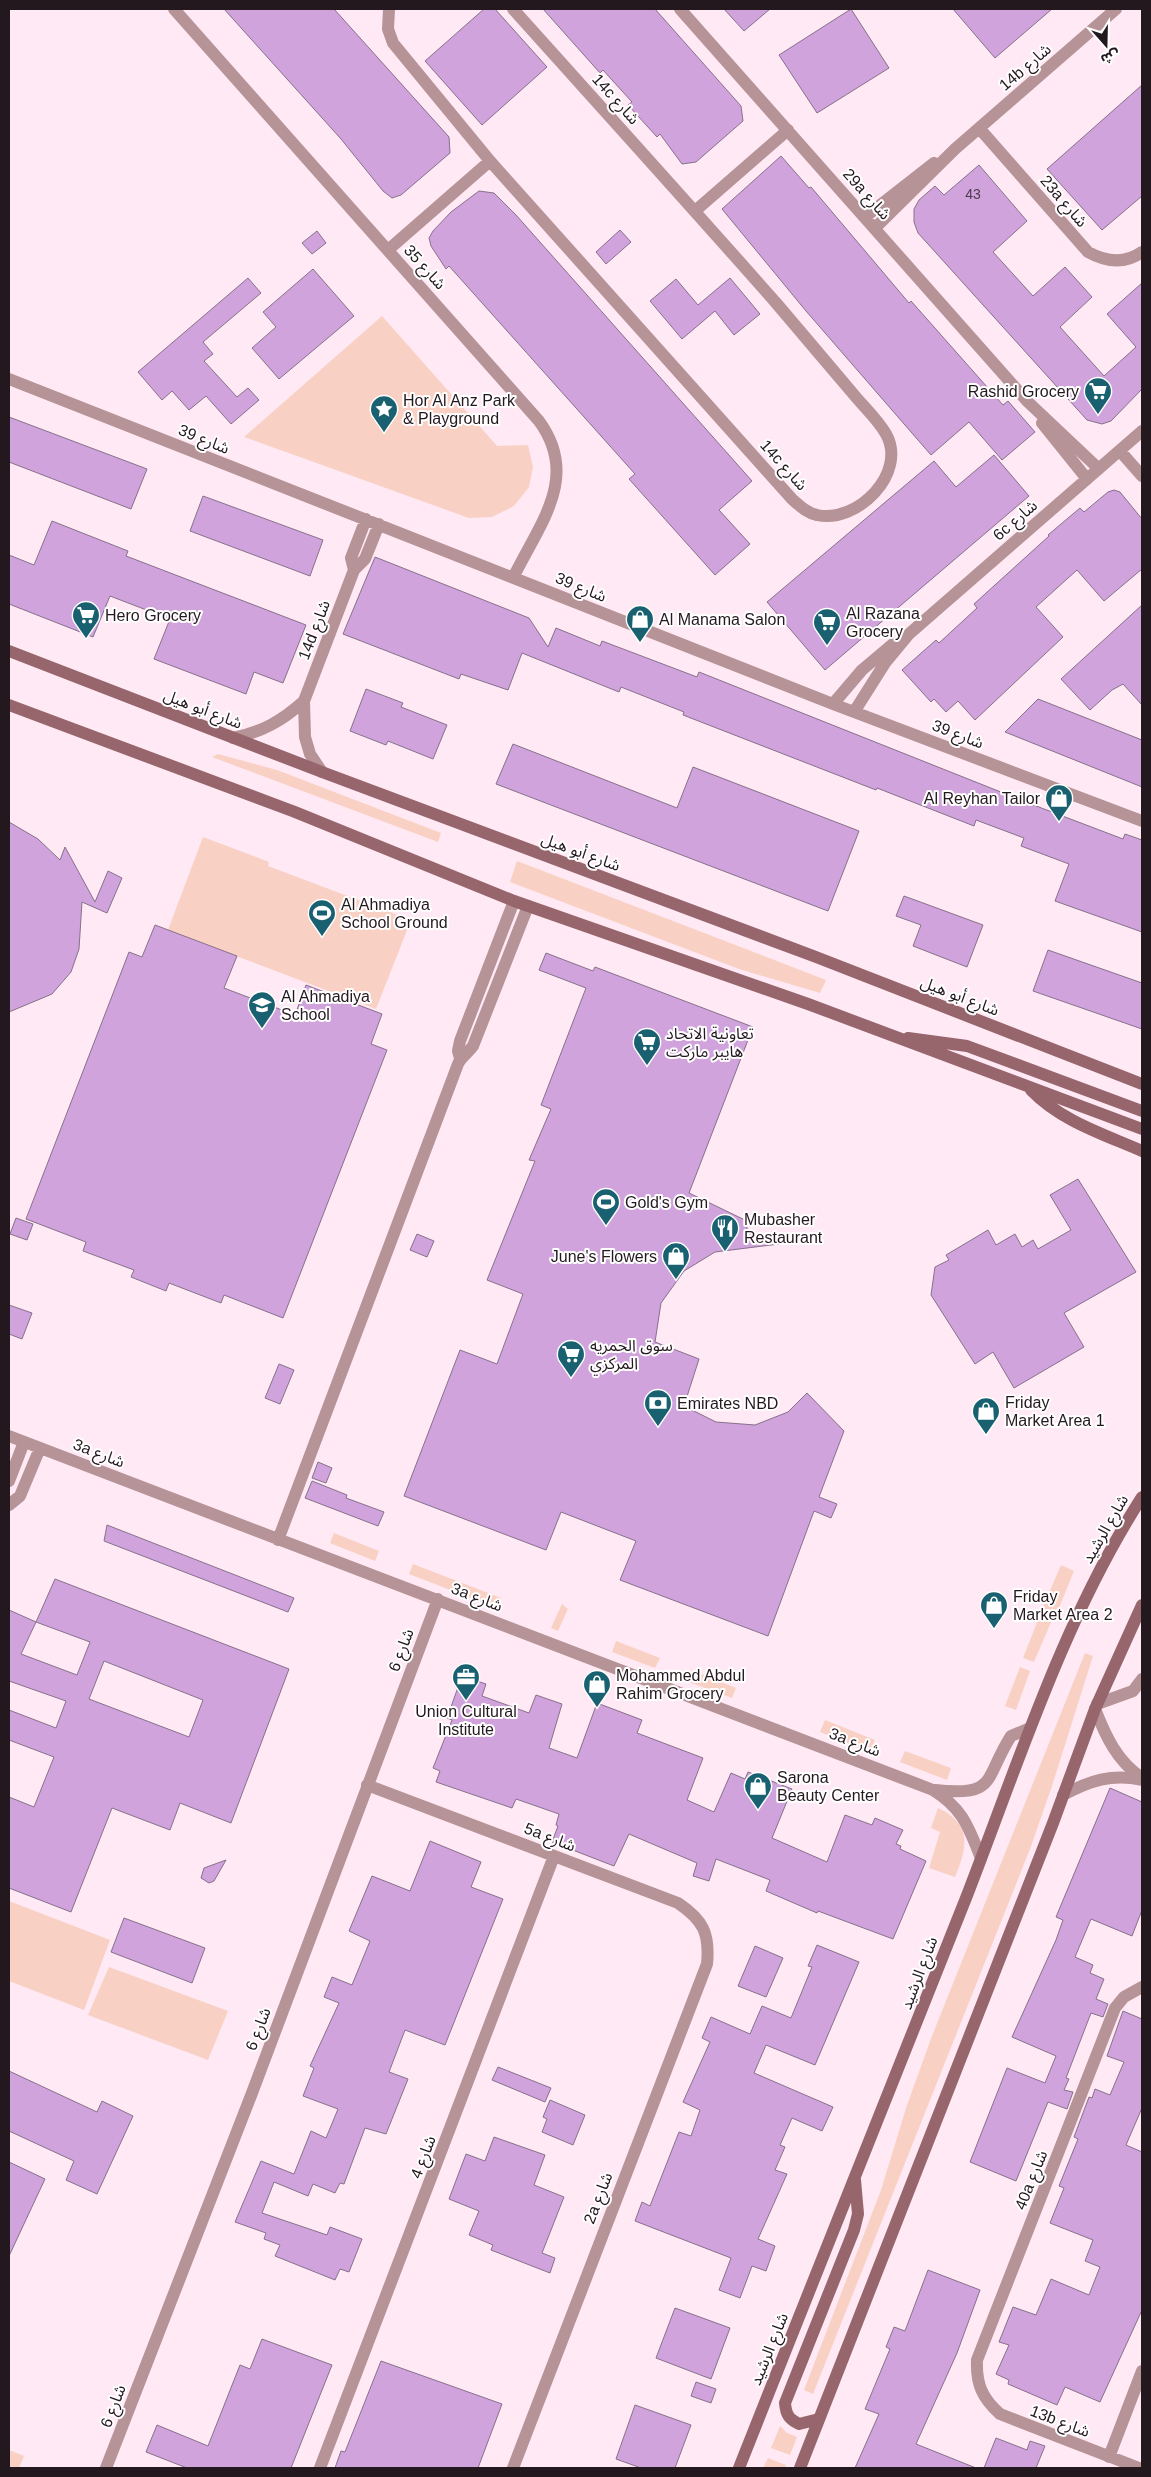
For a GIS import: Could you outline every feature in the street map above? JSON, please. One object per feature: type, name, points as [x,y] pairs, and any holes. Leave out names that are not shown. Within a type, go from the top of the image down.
[{"type":"main road","name":"شارع أبو هيل","points":[[9,651],[232,738],[816,956],[1142,1084]]},
{"type":"main road","points":[[9,705],[295,812],[514,901],[898,1038],[1142,1130]]},
{"type":"main road","points":[[898,1038],[921,1038],[967,1046],[1142,1111]]},
{"type":"main road","points":[[1027,1086],[1043,1102],[1062,1115],[1142,1151]]},
{"type":"main road","name":"شارع الرشيد","points":[[739,2468],[855,2180],[1030,1728],[1092,1586],[1142,1497]]},
{"type":"main road","points":[[800,2468],[1096,1707],[1142,1605]]},
{"type":"main road","points":[[819,2419],[799,2424],[791,2420],[786,2413],[786,2403],[854,2230],[858,2214],[855,2180]]},
{"type":"street","name":"شارع 35","points":[[174,9],[550,435],[556,452],[558,470],[556,488],[514,576]]},
{"type":"street","name":"14c شارع","points":[[389,9],[388,29],[393,43],[490,161],[792,500],[803,509],[817,515],[832,516],[846,513],[865,500],[886,478],[891,464],[891,449],[886,435],[831,367],[695,210],[513,9]]},
{"type":"street","name":"29a شارع","points":[[680,9],[1028,402],[1099,470]]},
{"type":"street","name":"14b شارع","points":[[875,228],[955,149],[1116,9]]},
{"type":"street","name":"23a شارع","points":[[979,128],[1088,252],[1112,261],[1124,260],[1142,252]]},
{"type":"street","points":[[695,210],[788,130]]},
{"type":"street","name":"14b شارع","points":[[865,218],[919,174],[955,149]]},
{"type":"street","points":[[388,250],[490,161]]},
{"type":"street","name":"شارع 39","points":[[9,379],[220,464],[514,576],[833,704],[1142,821]]},
{"type":"street","name":"29a شارع","points":[[1028,402],[1053,438],[1087,479]]},
{"type":"street","name":"6c شارع","points":[[833,704],[873,660],[909,634],[1142,432]]},
{"type":"street","points":[[1120,451],[1142,476]]},
{"type":"street","name":"14d شارع","points":[[354,570],[351,564],[352,553],[366,519]]},
{"type":"street","name":"14d شارع","points":[[322,772],[310,754],[305,737],[304,701],[354,570],[365,558],[379,524]]},
{"type":"street","name":"6c شارع","points":[[854,712],[885,663],[909,634]]},
{"type":"street","points":[[232,738],[255,734],[272,725],[304,701]]},
{"type":"street","points":[[278,1540],[460,1058],[458,1051],[460,1041],[514,901]]},
{"type":"street","points":[[460,1058],[467,1055],[473,1046],[528,906]]},
{"type":"street","name":"3a شارع","points":[[9,1436],[933,1790],[957,1808],[967,1821],[981,1858]]},
{"type":"street","points":[[9,1481],[24,1442]]},
{"type":"street","points":[[9,1504],[20,1496],[40,1448]]},
{"type":"street","name":"شارع 6","points":[[106,2468],[255,2084],[438,1600]]},
{"type":"street","points":[[1142,1679],[1132,1691],[1096,1707],[1111,1746],[1121,1760],[1142,1779]]},
{"type":"street","name":"3a شارع","points":[[933,1790],[965,1792],[985,1783],[992,1775],[1012,1736],[1030,1728]]},
{"type":"street","points":[[1063,1795],[1099,1779],[1130,1777],[1142,1779]]},
{"type":"street","name":"5a شارع","points":[[367,1785],[678,1903],[691,1912],[700,1923],[708,1938]]},
{"type":"street","name":"شارع 4","points":[[320,2468],[554,1856]]},
{"type":"street","name":"2a شارع","points":[[513,2468],[707,1964],[708,1938]]},
{"type":"street","name":"40a شارع","points":[[980,2391],[976,2376],[977,2360],[1116,2008],[1124,1997],[1139,1988]]},
{"type":"street","points":[[1109,2457],[1142,2371]]},
{"type":"street","name":"13b شارع","points":[[980,2391],[988,2404],[1000,2414],[1139,2468]]},
{"type":"shaded area","points":[[382,316],[497,446],[528,445],[533,467],[529,487],[514,506],[492,517],[469,518],[244,437]]},
{"type":"shaded area","points":[[218,754],[277,770],[441,833],[438,842],[212,757]]},
{"type":"shaded area","name":"Al Ahmadiya School Ground","points":[[203,837],[269,862],[268,866],[411,920],[376,1009],[168,930]]},
{"type":"shaded area","points":[[517,861],[826,980],[820,993],[739,969],[510,882]]},
{"type":"shaded area","points":[[334,1533],[379,1551],[375,1561],[330,1543]]},
{"type":"shaded area","points":[[413,1564],[501,1598],[497,1608],[409,1574]]},
{"type":"shaded area","points":[[1061,1565],[1074,1571],[1056,1615],[1042,1609]]},
{"type":"shaded area","points":[[562,1604],[568,1609],[558,1631],[551,1628]]},
{"type":"shaded area","points":[[1040,1615],[1052,1620],[1034,1662],[1023,1658]]},
{"type":"shaded area","points":[[616,1641],[660,1658],[655,1668],[612,1652]]},
{"type":"shaded area","points":[[1085,1653],[1093,1656],[1030,1849],[813,2394],[804,2390],[881,2190],[907,2105],[932,2036]]},
{"type":"shaded area","points":[[1020,1667],[1030,1671],[1016,1710],[1005,1706]]},
{"type":"shaded area","points":[[691,1670],[736,1688],[732,1698],[686,1681]]},
{"type":"shaded area","points":[[825,1720],[875,1740],[870,1752],[820,1732]]},
{"type":"shaded area","points":[[905,1751],[951,1768],[947,1780],[900,1762]]},
{"type":"shaded area","points":[[938,1808],[957,1821],[962,1829],[964,1847],[955,1877],[929,1868],[940,1832],[931,1828]]},
{"type":"shaded area","points":[[9,1901],[110,1940],[84,2010],[9,1981]]},
{"type":"shaded area","points":[[109,1967],[228,2011],[208,2060],[88,2015]]},
{"type":"shaded area","points":[[780,2426],[787,2433],[797,2437],[790,2455],[771,2448]]},
{"type":"shaded area","points":[[9,2450],[24,2456],[19,2468],[9,2468]]},
{"type":"shaded area","points":[[768,2458],[786,2465],[785,2468],[763,2468]]},
{"type":"building","points":[[224,9],[334,9],[449,137],[450,153],[401,195],[392,198],[383,191],[341,139]]},
{"type":"building","points":[[484,9],[495,9],[547,67],[482,125],[425,61]]},
{"type":"building","points":[[543,9],[655,9],[741,106],[743,121],[696,162],[682,164],[660,134],[657,137],[628,105],[632,102],[603,70],[600,73]]},
{"type":"building","points":[[724,9],[770,9],[744,31]]},
{"type":"building","points":[[851,9],[889,68],[817,113],[779,55]]},
{"type":"building","points":[[953,9],[1052,9],[995,58]]},
{"type":"building","points":[[1142,85],[1142,196],[1102,230],[1047,169]]},
{"type":"building","points":[[781,156],[809,188],[811,187],[909,303],[911,301],[1003,405],[1008,401],[1035,432],[1002,460],[969,422],[931,455],[806,311],[722,209]]},
{"type":"building","points":[[979,165],[1027,221],[993,252],[1033,296],[1065,267],[1092,297],[1060,327],[1104,376],[1136,347],[1107,314],[1142,283],[1142,389],[1111,421],[1102,424],[1087,420],[918,233],[914,222],[914,209],[919,200],[935,186],[944,195]]},
{"type":"building","points":[[479,191],[494,193],[516,215],[752,481],[719,510],[750,544],[715,575],[629,479],[635,474],[449,266],[446,269],[431,246],[429,238],[433,231],[451,212]]},
{"type":"building","points":[[620,230],[631,242],[606,264],[596,252]]},
{"type":"building","points":[[317,231],[326,243],[312,254],[302,243]]},
{"type":"building","points":[[313,269],[354,316],[279,379],[252,348],[276,327],[263,312]]},
{"type":"building","points":[[248,278],[261,293],[203,342],[213,354],[204,361],[237,397],[248,388],[259,400],[231,424],[206,396],[189,410],[172,391],[162,400],[138,372]]},
{"type":"building","points":[[730,278],[760,314],[734,335],[715,311],[682,339],[650,301],[676,279],[698,305]]},
{"type":"building","points":[[9,417],[147,469],[131,509],[9,462]]},
{"type":"building","points":[[994,455],[1029,496],[825,670],[767,602],[934,461],[956,487]]},
{"type":"building","points":[[1114,490],[1120,492],[1142,519],[1142,569],[1104,601],[1077,570],[1036,607],[1063,637],[975,720],[958,701],[946,712],[934,699],[931,702],[902,670],[936,640],[939,643],[977,608],[974,604],[1048,535],[1080,508],[1084,512],[1108,492]]},
{"type":"building","points":[[203,496],[323,540],[310,576],[190,531]]},
{"type":"building","points":[[52,521],[128,551],[126,556],[306,625],[283,683],[254,672],[246,694],[154,659],[170,619],[110,596],[93,637],[9,604],[9,555],[34,565]]},
{"type":"building","points":[[375,557],[529,618],[548,647],[556,628],[600,646],[602,641],[697,677],[699,672],[1123,839],[1125,834],[1142,840],[1142,932],[1055,901],[1069,864],[1021,846],[1024,838],[976,820],[974,826],[877,788],[876,790],[683,715],[684,712],[621,687],[619,692],[522,653],[508,690],[461,674],[459,679],[343,634]]},
{"type":"building","points":[[1142,605],[1142,705],[1123,684],[1112,690],[1090,710],[1061,679]]},
{"type":"building","points":[[366,689],[403,703],[401,707],[447,725],[433,759],[388,741],[386,745],[350,731]]},
{"type":"building","points":[[1038,699],[1142,740],[1142,787],[1005,732]]},
{"type":"building","points":[[513,744],[677,808],[693,767],[859,831],[828,911],[496,784]]},
{"type":"building","points":[[9,822],[38,839],[60,860],[65,847],[95,902],[108,871],[122,878],[107,913],[82,902],[79,949],[71,972],[52,994],[9,1012]]},
{"type":"building","points":[[904,896],[983,925],[967,967],[913,946],[921,925],[896,916]]},
{"type":"building","points":[[155,925],[237,956],[224,988],[295,1015],[306,985],[382,1014],[371,1044],[387,1050],[283,1318],[224,1295],[221,1303],[169,1283],[166,1291],[131,1277],[134,1270],[83,1251],[86,1242],[26,1219],[129,952],[142,957]]},
{"type":"building","points":[[1048,950],[1142,983],[1142,1029],[1033,991]]},
{"type":"building","name":"سوق الحمريه المركزي","points":[[546,953],[593,971],[595,967],[753,1027],[689,1193],[747,1221],[747,1232],[779,1244],[715,1252],[684,1271],[661,1303],[655,1342],[699,1359],[684,1406],[716,1422],[755,1425],[788,1412],[807,1393],[844,1431],[819,1497],[837,1504],[831,1518],[814,1511],[768,1636],[620,1580],[636,1541],[561,1512],[546,1550],[404,1496],[460,1350],[497,1364],[523,1294],[487,1280],[535,1161],[529,1160],[551,1109],[541,1105],[586,988],[539,970]]},
{"type":"building","points":[[1078,1179],[1136,1272],[1064,1313],[1084,1347],[1014,1388],[993,1352],[975,1364],[931,1295],[935,1267],[949,1260],[946,1255],[988,1230],[996,1245],[1015,1234],[1022,1247],[1033,1240],[1038,1249],[1071,1230],[1050,1195]]},
{"type":"building","points":[[16,1218],[33,1224],[27,1240],[10,1234]]},
{"type":"building","points":[[417,1234],[434,1241],[427,1257],[410,1250]]},
{"type":"building","points":[[9,1305],[32,1313],[22,1339],[9,1334]]},
{"type":"building","points":[[279,1364],[294,1370],[280,1404],[265,1398]]},
{"type":"building","points":[[318,1462],[332,1468],[326,1483],[312,1478]]},
{"type":"building","points":[[312,1481],[347,1495],[346,1498],[384,1512],[378,1526],[305,1498]]},
{"type":"building","points":[[107,1525],[294,1598],[288,1612],[104,1541]]},
{"type":"building","points":[[55,1579],[289,1669],[231,1823],[180,1803],[170,1830],[112,1808],[71,1912],[9,1888],[9,1797],[34,1807],[54,1757],[9,1740],[9,1710],[56,1728],[66,1701],[9,1681],[9,1610],[36,1622]],"holes":[[[36,1622],[90,1642],[77,1675],[21,1654]],[[104,1661],[203,1700],[189,1737],[89,1699]]]},
{"type":"building","points":[[462,1676],[486,1684],[482,1696],[529,1713],[536,1695],[562,1704],[549,1748],[577,1758],[597,1703],[642,1720],[637,1733],[703,1758],[687,1800],[714,1812],[731,1773],[745,1779],[748,1772],[792,1789],[772,1838],[827,1862],[845,1815],[872,1825],[875,1818],[903,1830],[896,1844],[901,1846],[900,1849],[926,1861],[893,1939],[818,1911],[817,1913],[766,1891],[770,1880],[716,1859],[709,1881],[693,1876],[697,1863],[629,1834],[614,1866],[552,1842],[558,1826],[556,1825],[559,1814],[516,1799],[512,1808],[436,1782],[440,1771],[433,1768],[452,1720],[447,1718]]},
{"type":"building","points":[[1110,1788],[1142,1802],[1142,1910],[1132,1936],[1091,1919],[1075,1957],[1093,1965],[1090,1973],[1104,1979],[1096,1999],[1108,2004],[1103,2017],[1091,2013],[1066,2078],[1069,2079],[1064,2090],[1073,2092],[1067,2109],[1048,2102],[1016,2181],[970,2162],[1007,2068],[1045,2083],[1056,2056],[1012,2037],[1056,1940],[1063,1920],[1056,1917]]},
{"type":"building","points":[[430,1841],[481,1862],[471,1887],[503,1899],[445,2045],[405,2030],[389,2072],[408,2079],[386,2134],[365,2128],[344,2184],[340,2183],[335,2193],[313,2184],[308,2196],[274,2182],[262,2213],[327,2235],[330,2227],[362,2239],[349,2272],[340,2269],[335,2280],[275,2256],[280,2245],[264,2239],[266,2233],[235,2222],[261,2161],[294,2174],[311,2131],[326,2138],[338,2109],[303,2096],[314,2068],[310,2066],[339,2003],[324,1997],[332,1977],[352,1985],[370,1941],[349,1931],[372,1876],[410,1891]]},
{"type":"building","points":[[226,1860],[214,1881],[209,1883],[201,1878],[204,1868]]},
{"type":"building","points":[[124,1918],[205,1948],[192,1983],[111,1952]]},
{"type":"building","points":[[817,1945],[859,1962],[815,2065],[766,2045],[754,2073],[833,2107],[822,2131],[792,2118],[780,2145],[785,2147],[775,2170],[787,2174],[758,2239],[775,2246],[766,2271],[752,2266],[740,2298],[719,2290],[731,2258],[635,2221],[642,2202],[650,2206],[679,2132],[691,2136],[700,2110],[683,2102],[710,2042],[702,2038],[711,2017],[750,2034],[762,2006],[791,2018],[812,1967],[808,1966]]},
{"type":"building","points":[[755,1946],[783,1958],[766,1997],[738,1986]]},
{"type":"building","points":[[1123,2011],[1142,2019],[1142,2108],[1126,2145],[1142,2152],[1142,2310],[1100,2402],[1065,2387],[1057,2405],[1008,2384],[1009,2380],[996,2374],[1009,2345],[999,2342],[1013,2307],[1036,2315],[1051,2279],[1089,2295],[1100,2267],[1085,2261],[1093,2240],[1050,2223],[1064,2188],[1059,2186],[1078,2139],[1074,2137],[1089,2097],[1092,2098],[1095,2089],[1110,2095],[1124,2062],[1107,2056]]},
{"type":"building","points":[[498,2067],[551,2088],[545,2102],[492,2080]]},
{"type":"building","points":[[9,2071],[97,2112],[102,2101],[133,2116],[97,2194],[66,2180],[74,2161],[9,2131]]},
{"type":"building","points":[[550,2100],[585,2115],[573,2145],[542,2132],[547,2119],[543,2117]]},
{"type":"building","points":[[494,2137],[545,2155],[534,2185],[564,2197],[542,2253],[555,2258],[550,2273],[491,2250],[493,2245],[469,2235],[479,2211],[449,2199],[466,2154],[485,2161]]},
{"type":"building","points":[[9,2162],[45,2179],[9,2256]]},
{"type":"building","points":[[928,2270],[980,2290],[957,2353],[916,2444],[976,2468],[855,2468],[879,2414],[865,2409],[890,2349],[886,2347],[894,2327],[905,2331]]},
{"type":"building","points":[[675,2308],[730,2328],[711,2379],[656,2358]]},
{"type":"building","points":[[262,2339],[332,2365],[291,2468],[187,2468],[146,2452],[157,2425],[208,2446],[240,2365],[250,2369]]},
{"type":"building","points":[[381,2361],[502,2404],[478,2468],[335,2468],[341,2451],[345,2452]]},
{"type":"building","points":[[696,2382],[716,2389],[711,2403],[691,2396]]},
{"type":"building","points":[[635,2405],[691,2425],[675,2468],[641,2468],[616,2459]]},
{"type":"building","points":[[996,2438],[1027,2450],[1030,2441],[1045,2446],[1036,2468],[984,2468]]},
{"type":"place","name":"Rashid Grocery","points":[[1098,415]]},
{"type":"place","name":"Hor Al Anz Park & Playground","points":[[384,433]]},
{"type":"place","name":"Hero Grocery","points":[[86,639]]},
{"type":"place","name":"Al Manama Salon","points":[[640,643]]},
{"type":"place","name":"Al Razana Grocery","points":[[827,646]]},
{"type":"place","name":"Al Reyhan Tailor","points":[[1059,822]]},
{"type":"place","name":"Al Ahmadiya School Ground","points":[[322,937]]},
{"type":"place","name":"Al Ahmadiya School","points":[[262,1029]]},
{"type":"place","name":"تعاونية الاتحاد هايبر ماركت","points":[[647,1066]]},
{"type":"place","name":"Gold's Gym","points":[[606,1226]]},
{"type":"place","name":"Mubasher Restaurant","points":[[725,1252]]},
{"type":"place","name":"June's Flowers","points":[[676,1280]]},
{"type":"place","name":"سوق الحمريه المركزي","points":[[571,1378]]},
{"type":"place","name":"Emirates NBD","points":[[658,1427]]},
{"type":"place","name":"Friday Market Area 1","points":[[986,1435]]},
{"type":"place","name":"Friday Market Area 2","points":[[994,1629]]},
{"type":"place","name":"Union Cultural Institute","points":[[466,1701]]},
{"type":"place","name":"Mohammed Abdul Rahim Grocery","points":[[597,1708]]},
{"type":"place","name":"Sarona Beauty Center","points":[[758,1810]]}]
